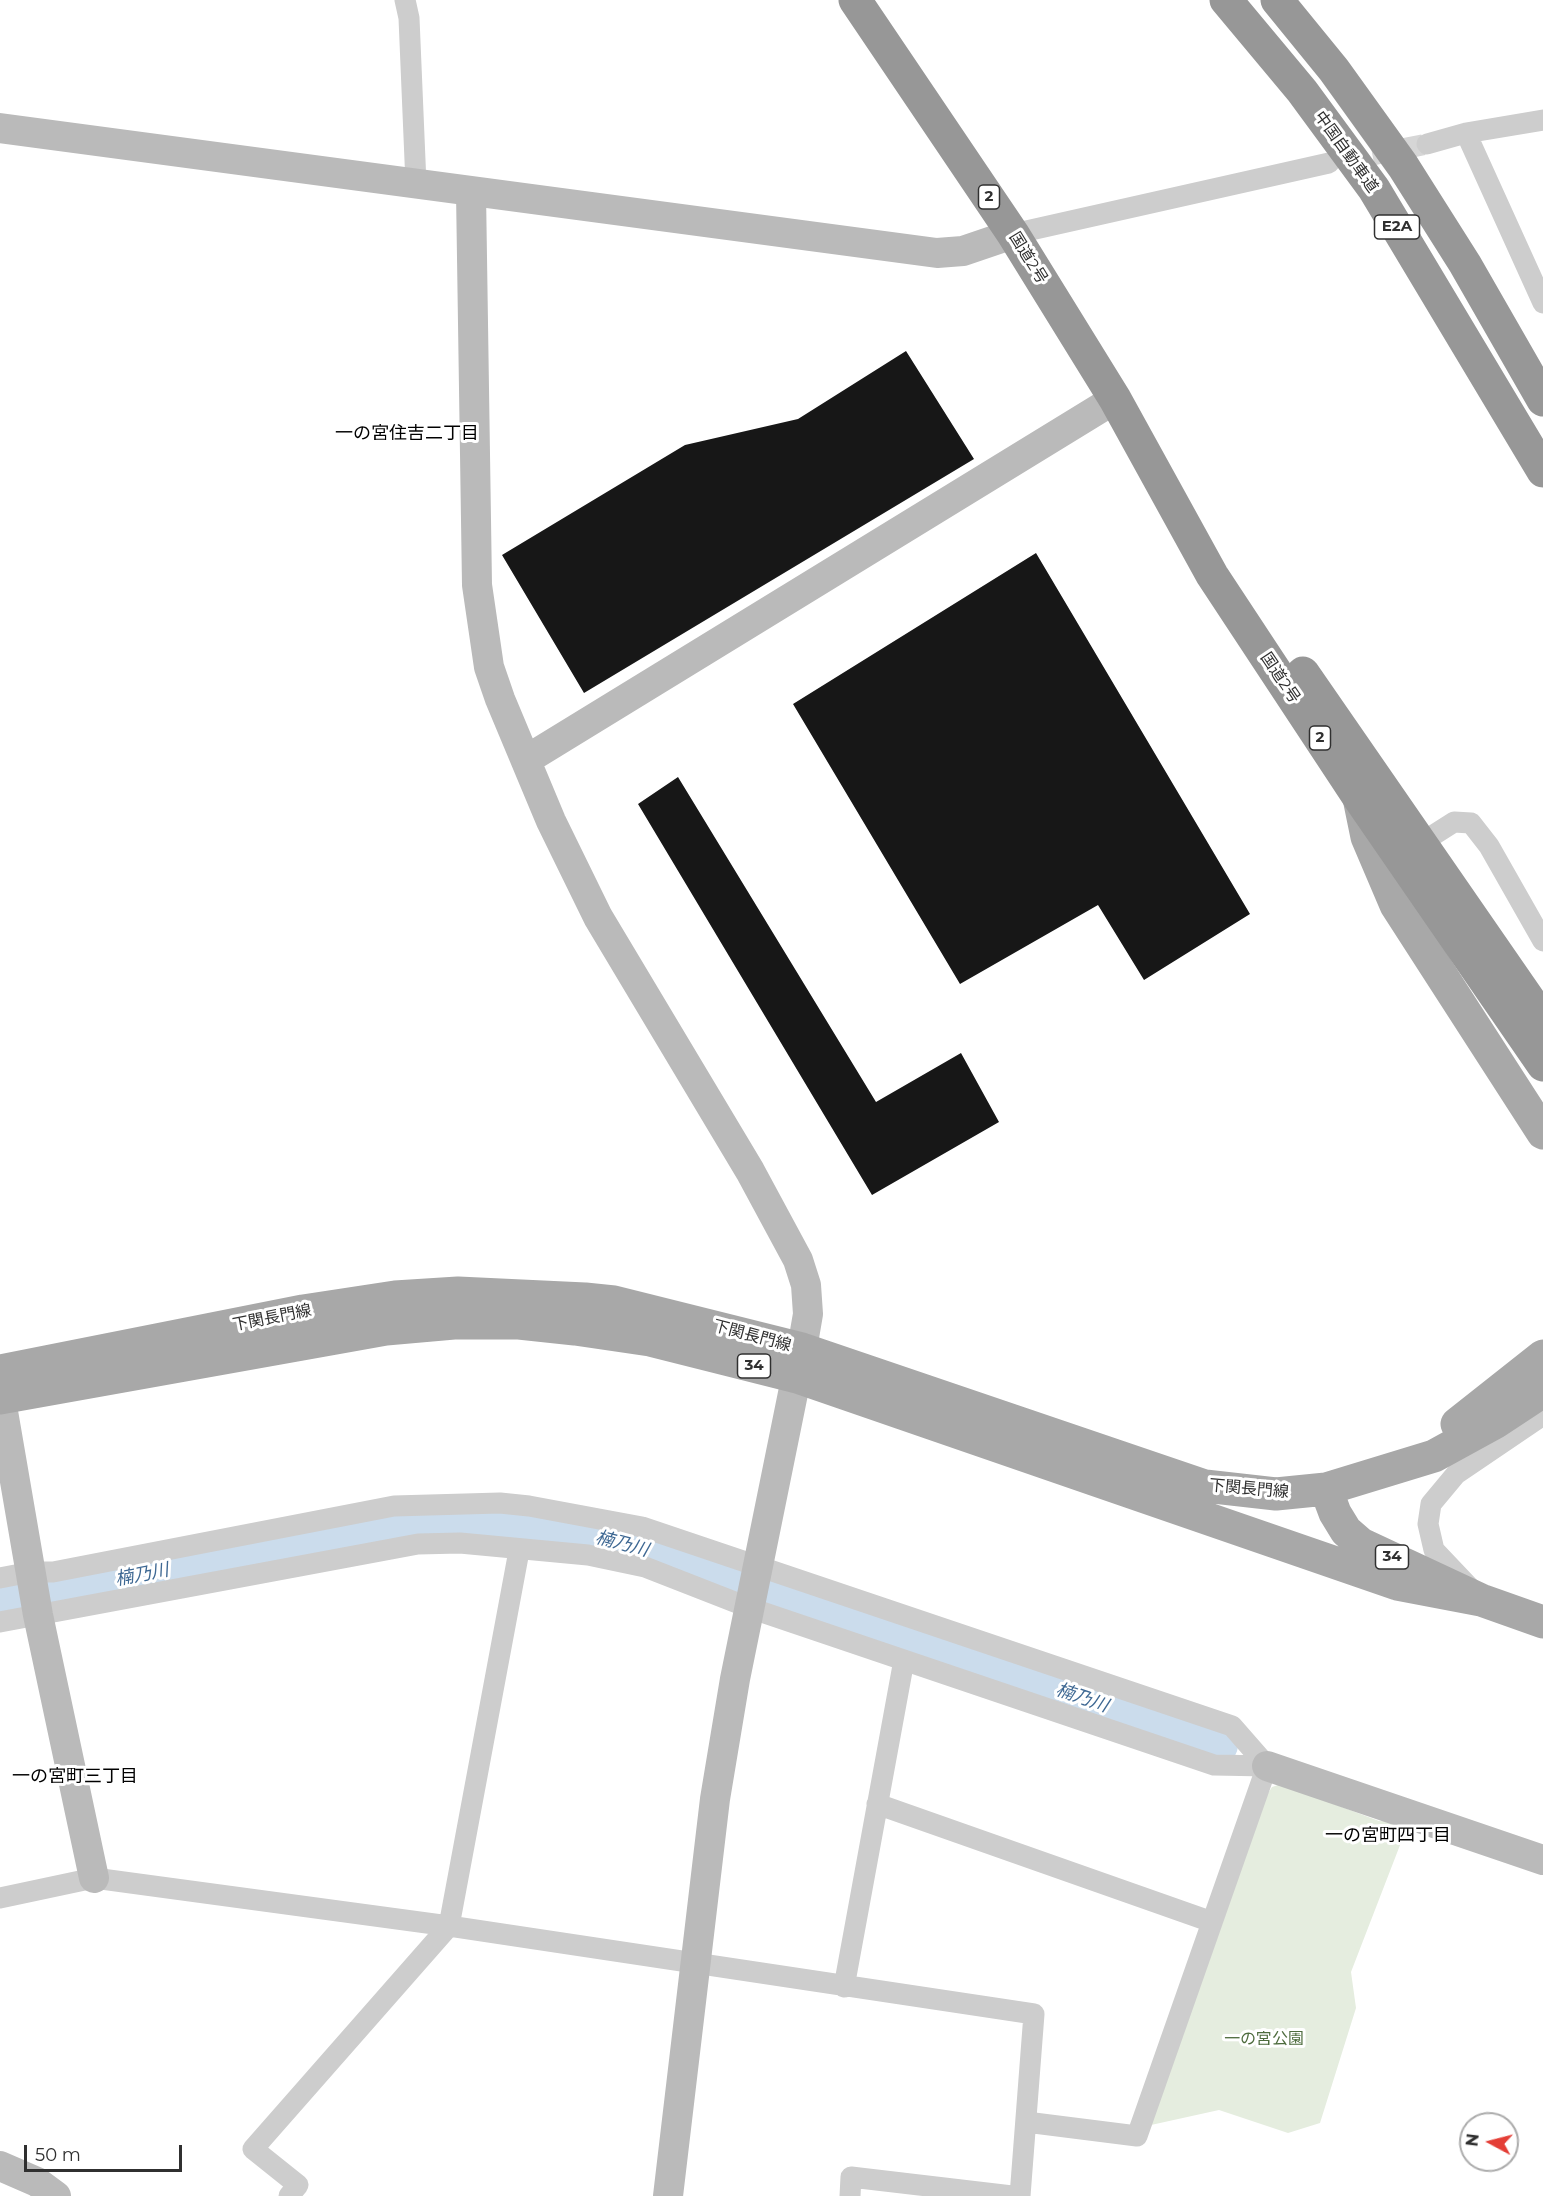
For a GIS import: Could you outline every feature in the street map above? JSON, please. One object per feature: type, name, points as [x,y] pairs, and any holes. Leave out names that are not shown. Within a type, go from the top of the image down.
[{"type":"highway","name":"国道2号","points":[[855,0],[1013,234],[1115,399],[1410,850],[1543,1065]]},
{"type":"highway","name":"中国自動車道","points":[[1226,0],[1302,92],[1374,189],[1543,471]]},
{"type":"highway","name":"E2A","points":[[1277,0],[1334,70],[1403,166],[1465,264],[1543,400]]},
{"type":"highway","name":"国道2号","points":[[1115,399],[1212,575],[1359,798],[1410,850],[1543,1020]]},
{"type":"main road","points":[[1359,798],[1367,837],[1395,905],[1543,1133]]},
{"type":"main road","name":"下関長門線","points":[[0,1371],[303,1311],[395,1297],[458,1293],[615,1302],[799,1363],[1205,1486],[1276,1494],[1337,1486],[1340,1522],[1361,1544],[1481,1600],[1543,1622]]},
{"type":"main road","name":"下関長門線","points":[[0,1397],[386,1329],[454,1323],[519,1323],[650,1340],[799,1363],[1397,1584],[1481,1600]]},
{"type":"main road","points":[[1337,1486],[1443,1434],[1543,1356]]},
{"type":"main road","points":[[1337,1486],[1434,1456],[1459,1444],[1543,1391]]},
{"type":"street","points":[[405,0],[409,18],[416,184]]},
{"type":"street","points":[[1427,144],[1466,134],[1543,120]]},
{"type":"street","points":[[0,128],[937,253],[963,251],[1013,234],[1329,163]]},
{"type":"street","points":[[1466,134],[1543,303]]},
{"type":"street","points":[[471,192],[477,585],[489,667],[551,821],[597,916],[750,1171],[798,1260],[806,1286],[808,1314],[715,1799],[668,2196]]},
{"type":"street","points":[[526,760],[1115,399]]},
{"type":"street","points":[[1410,850],[1454,822],[1471,823],[1489,846],[1543,941]]},
{"type":"street","points":[[0,1397],[34,1593],[94,1878]]},
{"type":"street","points":[[1481,1600],[1434,1550],[1428,1524],[1431,1504],[1456,1474],[1543,1415]]},
{"type":"street","points":[[0,1622],[34,1593],[53,1572],[394,1506],[500,1503],[581,1514],[642,1527],[755,1587],[904,1660],[1214,1765],[1267,1766],[1541,1853]]},
{"type":"street","points":[[0,1578],[34,1593],[418,1544],[460,1544],[519,1551],[588,1555],[755,1587],[1232,1726],[1267,1766]]},
{"type":"street","points":[[289,2196],[298,2185],[253,2149],[449,1926],[519,1551]]},
{"type":"street","points":[[844,1987],[904,1660]]},
{"type":"street","points":[[1026,2122],[1137,2136],[1267,1766]]},
{"type":"street","points":[[878,1804],[1212,1922]]},
{"type":"street","points":[[0,1898],[94,1878],[449,1926],[695,1965],[1034,2014],[1020,2196]]},
{"type":"street","points":[[0,2166],[37,2182],[56,2196]]},
{"type":"street","points":[[850,2196],[851,2177],[1012,2196]]},
{"type":"green space","name":"一の宮公園","points":[[1281,1784],[1379,1821],[1389,1820],[1407,1827],[1351,1972],[1356,2008],[1320,2123],[1288,2133],[1219,2110],[1151,2125],[1265,1798],[1272,1787]]},
{"type":"building","points":[[906,351],[974,459],[584,693],[502,555],[685,445],[798,419]]},
{"type":"building","points":[[1036,553],[1250,914],[1144,980],[1098,905],[960,984],[793,704]]},
{"type":"building","points":[[678,777],[876,1102],[961,1053],[999,1122],[872,1195],[638,804]]},
{"type":"waterway","name":"楠乃川","points":[[0,1602],[394,1527],[501,1525],[586,1535],[637,1546],[1219,1745]]},
{"type":"tunnel","points":[[1342,161],[1427,144]]},
{"type":"district","name":"一の宮住吉二丁目","points":[[407,434]]},
{"type":"district","name":"一の宮町三丁目","points":[[75,1777]]},
{"type":"district","name":"一の宮町四丁目","points":[[1388,1836]]}]
